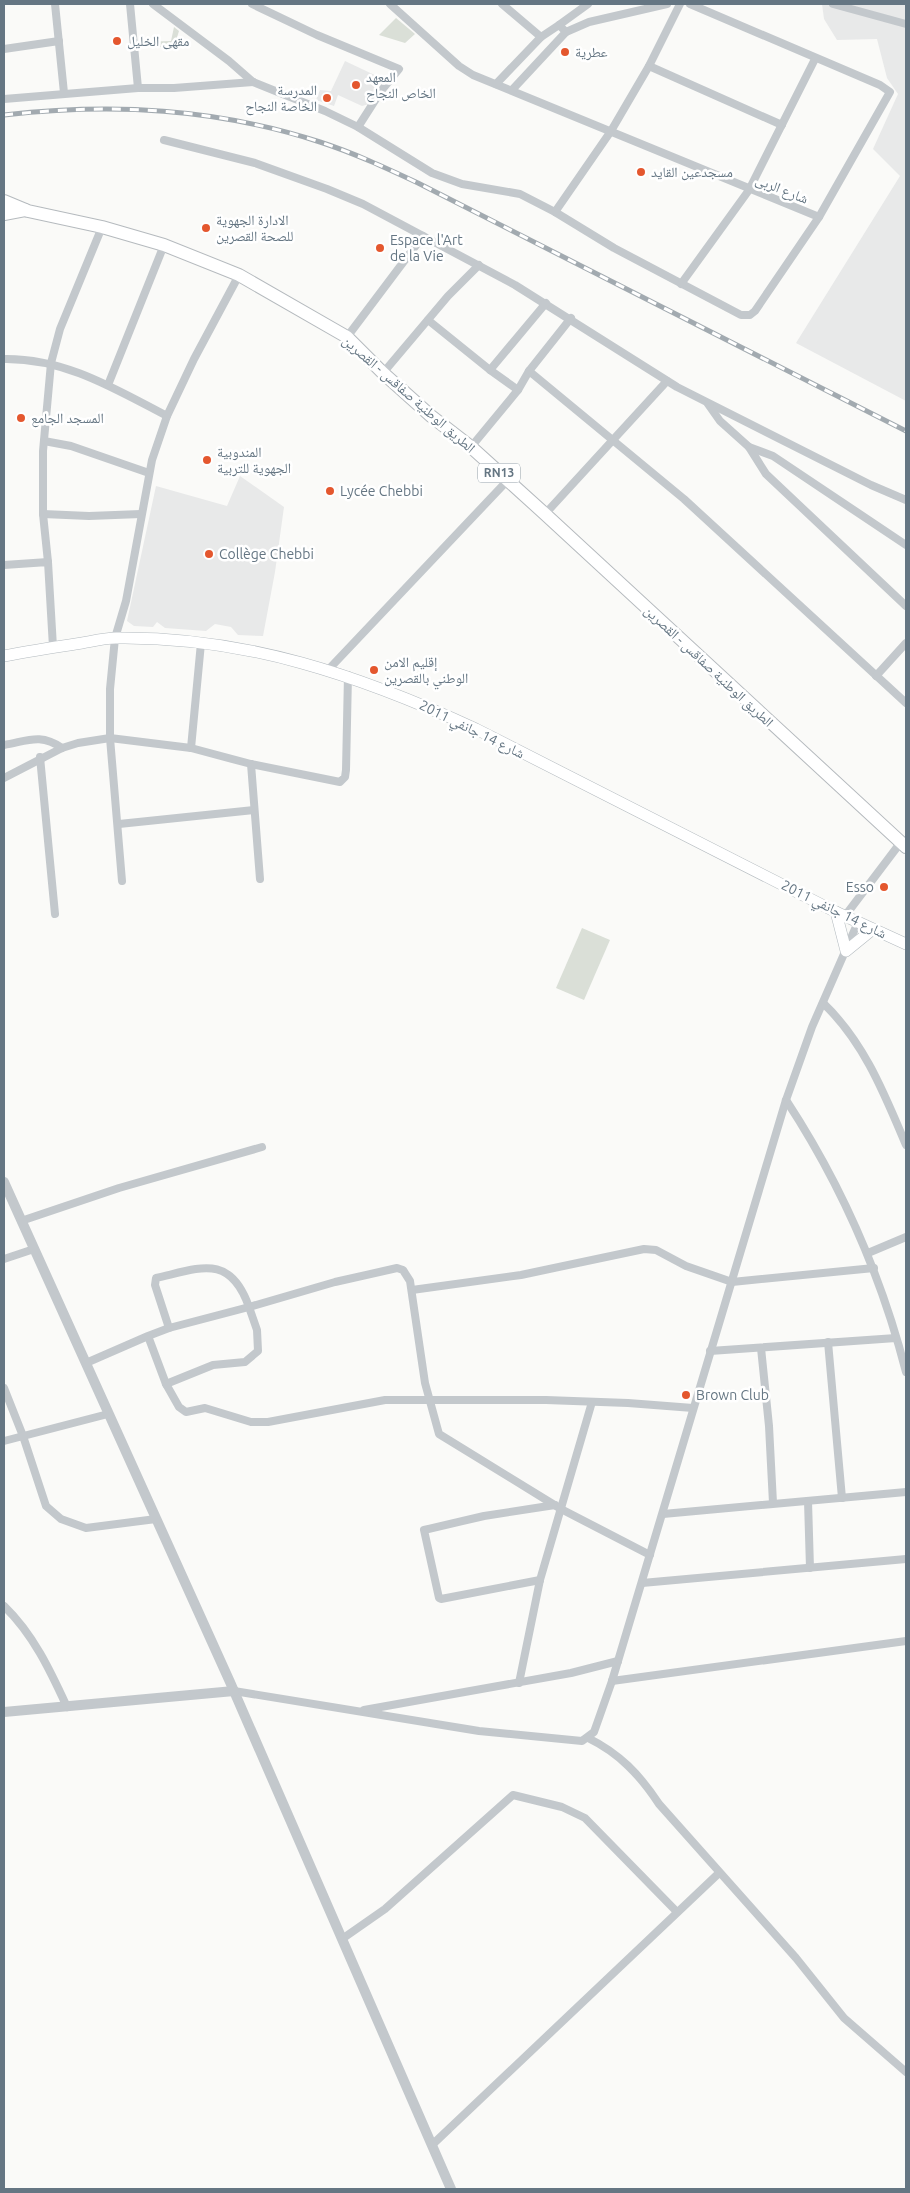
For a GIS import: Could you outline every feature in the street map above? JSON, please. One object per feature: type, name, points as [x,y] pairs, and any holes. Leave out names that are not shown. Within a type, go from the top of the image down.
[{"type":"main road","name":"الطريق الوطنية صفاقس - القصرين","points":[[4,201],[25,210],[102,227],[164,245],[239,275],[347,338],[431,416],[472,447],[904,845]]},
{"type":"main road","name":"الطريق الوطنية صفاقس - القصرين","points":[[4,214],[25,210]]},
{"type":"main road","name":"شارع 14 جانفي 2011","points":[[4,656],[114,638],[202,643],[261,653],[348,675],[418,702],[476,729],[841,914],[906,944]]},
{"type":"main road","points":[[841,914],[846,952]]},
{"type":"main road","points":[[846,952],[873,929]]},
{"type":"street","points":[[55,4],[64,93]]},
{"type":"street","points":[[130,4],[138,88]]},
{"type":"street","points":[[153,4],[229,61],[253,82],[332,114],[358,127],[432,174],[462,184],[520,194],[555,212],[600,241],[741,314],[750,315],[755,312],[819,217]]},
{"type":"street","points":[[252,4],[316,35],[399,69],[375,99],[358,127]]},
{"type":"street","name":"شارع الربى","points":[[390,4],[458,66],[473,75],[749,190],[819,217],[890,92],[880,85],[815,59],[690,4]]},
{"type":"street","points":[[502,4],[541,37]]},
{"type":"street","points":[[496,84],[541,37],[588,4]]},
{"type":"street","points":[[512,90],[566,32],[589,22],[667,4]]},
{"type":"street","points":[[555,212],[611,132],[649,66],[680,4]]},
{"type":"street","points":[[833,4],[906,24]]},
{"type":"street","points":[[559,26],[566,32]]},
{"type":"street","points":[[4,49],[59,41]]},
{"type":"street","points":[[681,284],[749,190],[815,59]]},
{"type":"street","points":[[649,66],[782,125]]},
{"type":"street","points":[[4,98],[253,82]]},
{"type":"street","points":[[164,140],[230,156],[288,174],[364,204],[546,303],[668,381],[706,402],[871,485],[906,500]]},
{"type":"street","points":[[54,647],[43,514],[44,442],[51,363],[60,329],[102,227]]},
{"type":"street","points":[[347,338],[423,236]]},
{"type":"street","points":[[108,385],[164,245]]},
{"type":"street","points":[[383,373],[428,320],[479,265]]},
{"type":"street","points":[[122,881],[119,824],[110,738],[110,690],[114,638],[126,601],[149,473],[167,416],[198,351],[239,275]]},
{"type":"street","points":[[490,370],[546,303]]},
{"type":"street","points":[[472,447],[518,390],[530,371],[571,318]]},
{"type":"street","points":[[428,320],[518,390]]},
{"type":"street","points":[[4,359],[30,360],[68,368],[108,385],[167,416]]},
{"type":"street","points":[[530,371],[684,499],[906,704]]},
{"type":"street","points":[[545,514],[614,442],[668,381]]},
{"type":"street","points":[[706,402],[720,421],[749,447],[766,474],[906,606]]},
{"type":"street","points":[[44,442],[71,446],[149,473]]},
{"type":"street","points":[[749,447],[773,456],[906,546]]},
{"type":"street","points":[[328,670],[507,481]]},
{"type":"street","points":[[43,514],[89,516],[141,514]]},
{"type":"street","points":[[4,565],[48,562]]},
{"type":"street","points":[[191,748],[202,643]]},
{"type":"street","points":[[876,676],[906,643]]},
{"type":"street","points":[[4,778],[40,757],[62,748],[78,743],[110,738],[191,748],[251,764],[338,783],[343,780],[346,770],[348,675]]},
{"type":"street","points":[[4,745],[32,738],[42,738],[62,748]]},
{"type":"street","points":[[40,757],[55,914]]},
{"type":"street","points":[[251,764],[260,879]]},
{"type":"street","points":[[119,824],[254,810]]},
{"type":"street","points":[[841,914],[904,845]]},
{"type":"street","points":[[4,1712],[234,1691],[479,1731],[564,1740],[582,1741],[588,1738],[594,1732],[618,1662],[786,1100],[823,1002],[858,922]]},
{"type":"street","points":[[823,1002],[843,1023],[870,1062],[906,1145]]},
{"type":"street","points":[[786,1100],[830,1172],[868,1253],[885,1297],[906,1372]]},
{"type":"street","points":[[21,1221],[119,1188],[262,1147]]},
{"type":"street","points":[[4,1182],[234,1691],[451,2189]]},
{"type":"street","points":[[868,1253],[906,1237]]},
{"type":"street","points":[[4,1259],[34,1249]]},
{"type":"street","points":[[412,1290],[521,1275],[644,1249],[656,1250],[686,1266],[732,1282],[874,1268]]},
{"type":"street","points":[[166,1384],[212,1365],[245,1362],[258,1352],[257,1330],[244,1291],[227,1273],[217,1268],[202,1268],[156,1278],[155,1285],[169,1328]]},
{"type":"street","points":[[86,1363],[169,1328],[335,1282],[397,1268],[407,1273],[412,1290],[430,1401],[439,1434],[558,1507],[650,1555]]},
{"type":"street","points":[[148,1336],[166,1384],[179,1407],[186,1412],[205,1408],[251,1422],[268,1422],[385,1400],[546,1400],[693,1408]]},
{"type":"street","points":[[710,1351],[896,1338]]},
{"type":"street","points":[[828,1342],[842,1498]]},
{"type":"street","points":[[761,1348],[769,1426],[773,1503]]},
{"type":"street","points":[[4,1388],[23,1436],[46,1506],[61,1519],[86,1528],[156,1519]]},
{"type":"street","points":[[519,1683],[540,1580],[558,1507],[592,1402]]},
{"type":"street","points":[[4,1441],[108,1414]]},
{"type":"street","points":[[663,1514],[906,1492]]},
{"type":"street","points":[[808,1501],[810,1568]]},
{"type":"street","points":[[540,1580],[441,1599],[439,1598],[424,1530],[484,1516],[558,1507]]},
{"type":"street","points":[[642,1583],[906,1559]]},
{"type":"street","points":[[4,1606],[17,1618],[31,1637],[67,1707]]},
{"type":"street","points":[[612,1681],[906,1641]]},
{"type":"street","points":[[358,1711],[519,1683],[618,1662]]},
{"type":"street","points":[[588,1738],[608,1747],[641,1778],[659,1804],[796,1958],[844,2018],[906,2072]]},
{"type":"street","points":[[342,1939],[385,1909],[512,1795],[562,1807],[585,1818],[677,1912]]},
{"type":"street","points":[[432,2145],[719,1873]]},
{"type":"shaded area","points":[[822,4],[906,4],[906,401],[796,343],[900,176],[873,149],[898,94],[887,78],[877,39],[837,40],[824,19]]},
{"type":"shaded area","points":[[396,18],[415,34],[405,43],[379,35]]},
{"type":"shaded area","points":[[174,27],[179,31],[174,47],[138,47],[138,42],[171,41]]},
{"type":"shaded area","name":"المعهد الخاص النجاح","points":[[345,61],[381,78],[369,104],[362,106],[338,95],[334,106],[316,100],[320,90],[331,91]]},
{"type":"shaded area","name":"Collège Chebbi","points":[[240,476],[284,507],[275,572],[263,636],[238,635],[231,627],[215,624],[206,631],[165,628],[157,622],[153,627],[134,626],[127,621],[156,486],[227,506]]},
{"type":"shaded area","points":[[582,928],[610,940],[584,1000],[556,988]]},
{"type":"railway","points":[[4,115],[85,109],[164,111],[242,122],[333,146],[418,183],[906,431]]},
{"type":"place","name":"مقهى الخليل","points":[[117,41]]},
{"type":"place","name":"عطرية","points":[[565,52]]},
{"type":"place","name":"المعهد الخاص النجاح","points":[[356,85]]},
{"type":"place","name":"المدرسة الخاصة النجاح","points":[[327,98]]},
{"type":"place","name":"مسجدعين القايد","points":[[641,172]]},
{"type":"place","name":"الادارة الجهوية للصحة القصرين","points":[[206,228]]},
{"type":"place","name":"Espace l'Art de la Vie","points":[[380,248]]},
{"type":"place","name":"المسجد الجامع","points":[[21,418]]},
{"type":"place","name":"المندوبية الجهوية للتربية","points":[[207,460]]},
{"type":"place","name":"Lycée Chebbi","points":[[330,491]]},
{"type":"place","name":"Collège Chebbi","points":[[209,554]]},
{"type":"place","name":"إقليم الامن الوطني بالقصرين","points":[[374,670]]},
{"type":"place","name":"Esso","points":[[884,887]]},
{"type":"place","name":"Brown Club","points":[[686,1395]]}]
